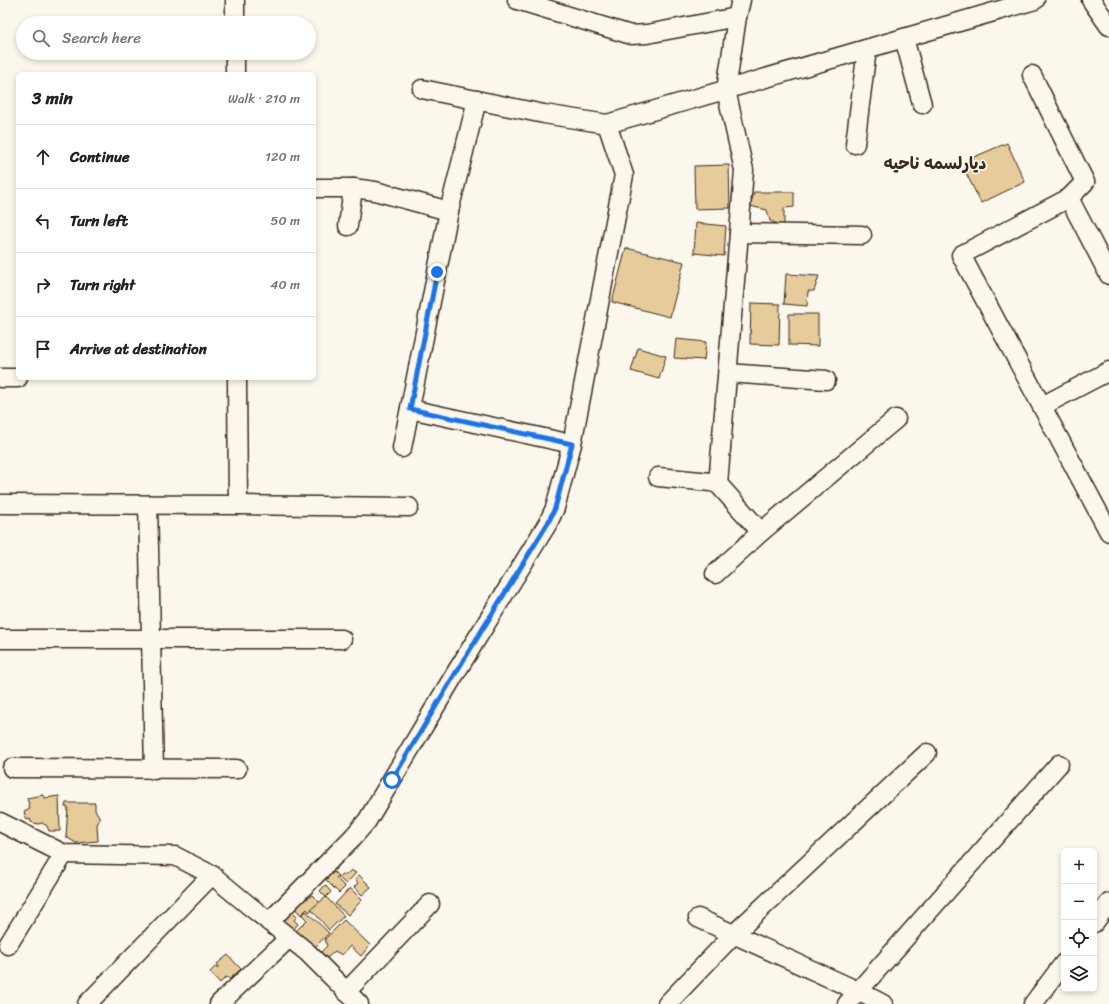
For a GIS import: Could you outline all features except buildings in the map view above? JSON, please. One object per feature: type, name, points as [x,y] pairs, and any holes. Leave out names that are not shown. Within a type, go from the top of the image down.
[{"type":"street","points":[[235,0],[235,16]]},
{"type":"street","points":[[517,0],[630,36],[647,34],[739,8],[726,90],[744,170],[740,233],[718,484]]},
{"type":"street","points":[[422,89],[544,114],[607,124],[1035,0]]},
{"type":"street","points":[[1091,0],[1109,26]]},
{"type":"street","points":[[904,38],[922,104]]},
{"type":"street","points":[[855,144],[867,49]]},
{"type":"street","points":[[235,60],[236,72]]},
{"type":"street","points":[[1032,75],[1085,182],[1069,198],[961,255],[1109,532]]},
{"type":"street","points":[[402,448],[449,211],[477,100]]},
{"type":"street","points":[[269,922],[367,821],[548,523],[555,508],[572,444],[624,175],[607,124]]},
{"type":"street","points":[[316,188],[353,188],[375,191],[449,211]]},
{"type":"street","points":[[348,226],[353,188]]},
{"type":"street","points":[[1069,198],[1109,275]]},
{"type":"street","points":[[740,233],[862,235]]},
{"type":"street","points":[[1042,406],[1109,371]]},
{"type":"street","points":[[728,373],[826,380]]},
{"type":"street","points":[[0,378],[16,378]]},
{"type":"street","points":[[237,380],[238,505]]},
{"type":"street","points":[[410,409],[572,444]]},
{"type":"street","points":[[715,574],[761,532],[896,419]]},
{"type":"street","points":[[658,477],[718,484],[761,532]]},
{"type":"street","points":[[0,504],[409,507]]},
{"type":"street","points":[[148,504],[154,770]]},
{"type":"street","points":[[0,639],[342,639]]},
{"type":"street","points":[[667,1004],[734,934],[927,753]]},
{"type":"street","points":[[852,997],[1059,764]]},
{"type":"street","points":[[12,768],[154,770],[237,769]]},
{"type":"street","points":[[0,822],[64,854],[175,856],[212,874],[307,952],[353,998],[430,904]]},
{"type":"street","points":[[8,945],[64,854]]},
{"type":"street","points":[[87,1004],[212,874]]},
{"type":"street","points":[[1096,920],[1109,903]]},
{"type":"street","points":[[698,918],[734,934],[852,997],[883,1004]]},
{"type":"street","points":[[219,1004],[289,938]]},
{"type":"street","points":[[1033,1004],[1061,967]]},
{"type":"district","name":"دیارلسمه ناحیه","points":[[935,163]]},
{"type":"route","points":[[392,780],[548,523],[555,508],[572,444],[410,409],[437,272]]}]
